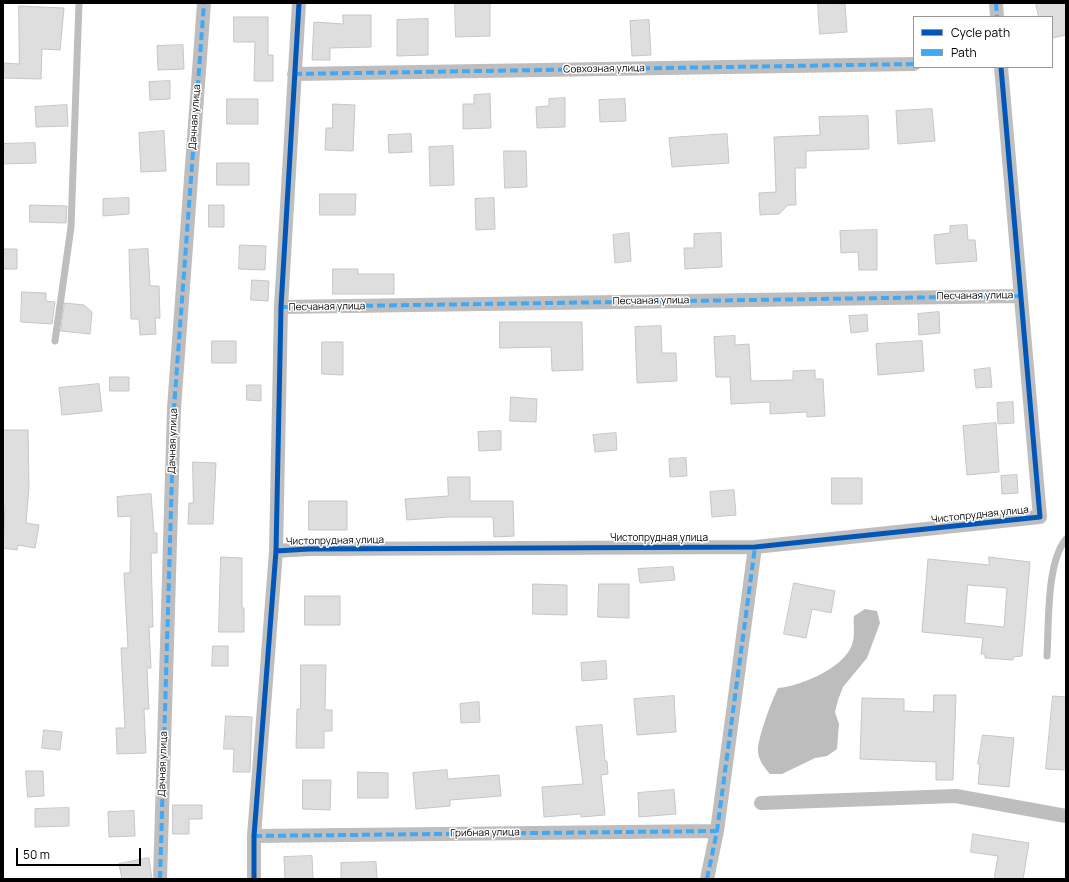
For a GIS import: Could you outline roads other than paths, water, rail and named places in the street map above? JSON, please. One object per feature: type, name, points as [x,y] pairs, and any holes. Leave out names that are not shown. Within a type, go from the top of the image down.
[{"type":"street","name":"Дачная улица","points":[[160,879],[174,408],[204,3]]},
{"type":"street","points":[[254,879],[254,836],[276,551],[281,307],[299,3]]},
{"type":"street","points":[[996,3],[997,16]]},
{"type":"street","name":"Совхозная улица","points":[[294,74],[913,64]]},
{"type":"street","points":[[1001,68],[1022,296]]},
{"type":"street","name":"Песчаная улица","points":[[281,307],[1022,296]]},
{"type":"street","name":"Чистопрудная улица","points":[[276,551],[309,549],[755,547],[1040,517],[1022,296]]},
{"type":"street","points":[[707,879],[717,831],[755,547]]},
{"type":"street","points":[[761,803],[956,796],[1066,816]]},
{"type":"street","name":"Грибная улица","points":[[254,836],[717,831]]},
{"type":"lane","points":[[55,341],[71,227],[79,3]]},
{"type":"lane","points":[[1046,656],[1052,570],[1061,545],[1066,539]]}]
